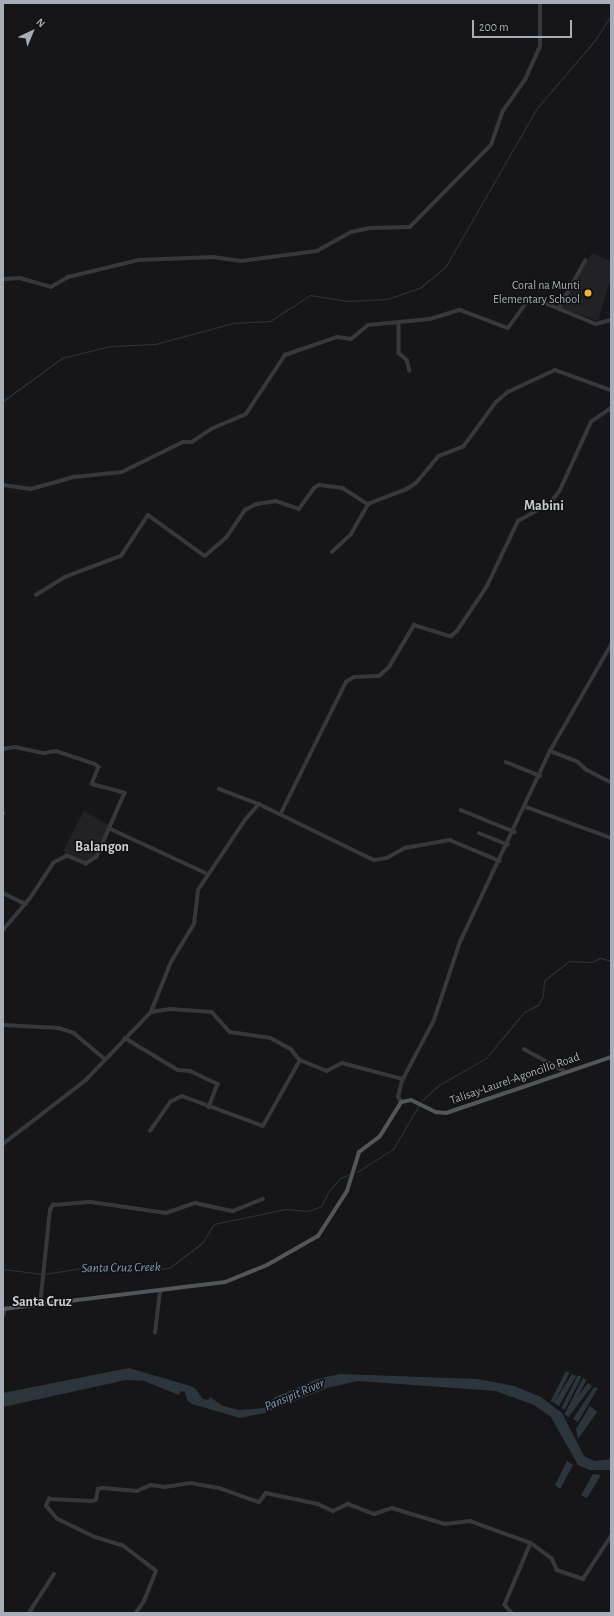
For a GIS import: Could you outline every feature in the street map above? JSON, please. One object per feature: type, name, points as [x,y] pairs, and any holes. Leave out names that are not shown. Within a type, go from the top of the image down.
[{"type":"main road","name":"Talisay-Laurel-Agoncillo Road","points":[[400,1102],[406,1099],[414,1101],[425,1107],[446,1112],[611,1058]]},
{"type":"main road","points":[[4,1309],[225,1282],[267,1265],[318,1236],[346,1191],[359,1152],[380,1136],[400,1102]]},
{"type":"street","points":[[3,278],[20,278],[51,287],[79,274],[139,260],[213,257],[241,261],[317,251],[351,232],[370,228],[410,227],[491,144],[503,111],[525,80],[540,46],[540,3]]},
{"type":"street","points":[[559,308],[585,261]]},
{"type":"street","points":[[3,485],[31,489],[74,477],[122,472],[246,414],[285,355],[336,337],[350,339],[368,325],[430,319],[452,311],[467,311],[508,328],[528,298],[559,308],[596,324],[611,320]]},
{"type":"street","points":[[398,323],[399,353],[407,360],[410,371]]},
{"type":"street","points":[[332,552],[351,534],[368,504],[416,483],[439,456],[463,447],[500,398],[540,375],[555,370],[611,390]]},
{"type":"street","points":[[281,813],[346,682],[354,678],[379,676],[389,667],[414,625],[451,636],[457,631],[487,586],[518,521],[550,504],[560,490],[591,422],[611,408]]},
{"type":"street","points":[[36,595],[65,577],[121,556],[148,515],[206,556],[226,538],[245,510],[257,504],[276,501],[299,509],[317,485],[344,488],[368,504]]},
{"type":"street","points":[[400,1102],[398,1091],[434,1020],[460,942],[515,832],[550,751],[611,645]]},
{"type":"street","points":[[3,749],[15,747],[44,753],[56,751],[95,764],[98,771],[92,784],[125,793],[111,829],[97,857],[90,863],[83,864],[67,856],[54,863],[26,904],[3,931]]},
{"type":"street","points":[[550,751],[578,762],[587,770],[611,782]]},
{"type":"street","points":[[506,762],[540,776]]},
{"type":"street","points":[[219,789],[281,813],[374,860],[386,858],[405,848],[450,840],[500,861]]},
{"type":"street","points":[[3,1144],[86,1080],[151,1012],[171,962],[194,924],[196,899],[208,874],[259,804]]},
{"type":"street","points":[[526,807],[611,838]]},
{"type":"street","points":[[461,810],[515,832]]},
{"type":"street","points":[[111,829],[208,874]]},
{"type":"street","points":[[479,833],[508,844]]},
{"type":"street","points":[[3,893],[26,904]]},
{"type":"street","points":[[151,1012],[170,1009],[212,1012],[230,1032],[272,1038],[291,1049],[300,1060],[327,1071],[342,1063],[403,1079]]},
{"type":"street","points":[[3,1025],[59,1028],[74,1033],[105,1059]]},
{"type":"street","points":[[125,1038],[178,1070],[190,1071],[218,1084],[209,1107]]},
{"type":"street","points":[[524,1049],[566,1072]]},
{"type":"street","points":[[150,1131],[176,1097],[263,1126],[300,1060]]},
{"type":"street","points":[[40,1305],[50,1210],[53,1205],[91,1202],[166,1213],[195,1203],[233,1211],[263,1199]]},
{"type":"street","points":[[155,1333],[160,1290]]},
{"type":"street","points":[[3,1316],[4,1309]]},
{"type":"street","points":[[136,1613],[155,1580],[154,1569],[123,1546],[96,1538],[57,1519],[48,1512],[46,1502],[55,1498],[96,1500],[98,1489],[102,1488],[137,1492],[151,1485],[165,1487],[191,1482],[219,1488],[259,1502],[266,1493],[318,1504],[332,1511],[348,1504],[374,1514],[392,1508],[445,1524],[470,1521],[531,1543],[552,1558],[557,1570],[583,1579],[611,1536]]},
{"type":"street","points":[[512,1613],[505,1605],[531,1543]]},
{"type":"street","points":[[29,1613],[54,1574]]},
{"type":"shaded area","name":"Coral na Munti Elementary School","points":[[592,253],[611,261],[611,278],[598,321],[561,308]]},
{"type":"shaded area","points":[[84,811],[111,826],[93,859],[86,863],[63,851]]},
{"type":"water","name":"Pansipit River","points":[[129,1368],[195,1388],[203,1399],[208,1400],[210,1397],[223,1406],[239,1410],[264,1408],[275,1397],[317,1379],[340,1374],[477,1379],[514,1386],[541,1397],[562,1413],[584,1456],[594,1461],[611,1459],[611,1470],[590,1470],[578,1465],[551,1417],[534,1405],[496,1391],[358,1381],[327,1388],[265,1413],[240,1418],[192,1404],[187,1400],[185,1392],[180,1391],[179,1395],[144,1381],[126,1380],[3,1407],[3,1393]]},
{"type":"water","points":[[566,1371],[570,1373],[554,1403],[551,1401]]},
{"type":"water","points":[[572,1374],[576,1376],[559,1406],[554,1403]]},
{"type":"water","points":[[578,1375],[582,1377],[565,1410],[561,1408]]},
{"type":"water","points":[[583,1378],[587,1380],[569,1414],[566,1412]]},
{"type":"water","points":[[588,1383],[592,1386],[569,1417],[565,1414]]},
{"type":"water","points":[[594,1387],[598,1388],[578,1422],[573,1419]]},
{"type":"water","points":[[590,1406],[597,1412],[578,1439],[576,1429]]},
{"type":"water","points":[[567,1461],[573,1465],[560,1489],[555,1485]]},
{"type":"water","points":[[593,1474],[601,1475],[587,1498],[581,1495]]},
{"type":"waterway","points":[[3,401],[62,358],[110,346],[155,344],[233,323],[270,321],[310,295],[346,301],[387,299],[421,287],[446,266],[537,108],[595,40],[611,15]]},
{"type":"waterway","name":"Santa Cruz Creek","points":[[420,1102],[439,1085],[486,1058],[524,1012],[538,1005],[543,995],[544,981],[569,961],[591,962],[600,958],[611,961]]},
{"type":"waterway","name":"Santa Cruz Creek","points":[[357,1172],[393,1149],[419,1105]]},
{"type":"waterway","name":"Santa Cruz Creek","points":[[44,1274],[88,1267],[130,1270],[169,1268],[202,1243],[214,1224],[285,1209],[308,1211],[321,1206],[329,1191],[340,1178],[348,1175]]},
{"type":"waterway","name":"Santa Cruz Creek","points":[[3,1269],[41,1274]]},
{"type":"place","name":"Coral na Munti Elementary School","points":[[588,293]]},
{"type":"district","name":"Mabini","points":[[544,506]]},
{"type":"district","name":"Balangon","points":[[102,847]]},
{"type":"district","name":"Santa Cruz","points":[[42,1302]]}]
